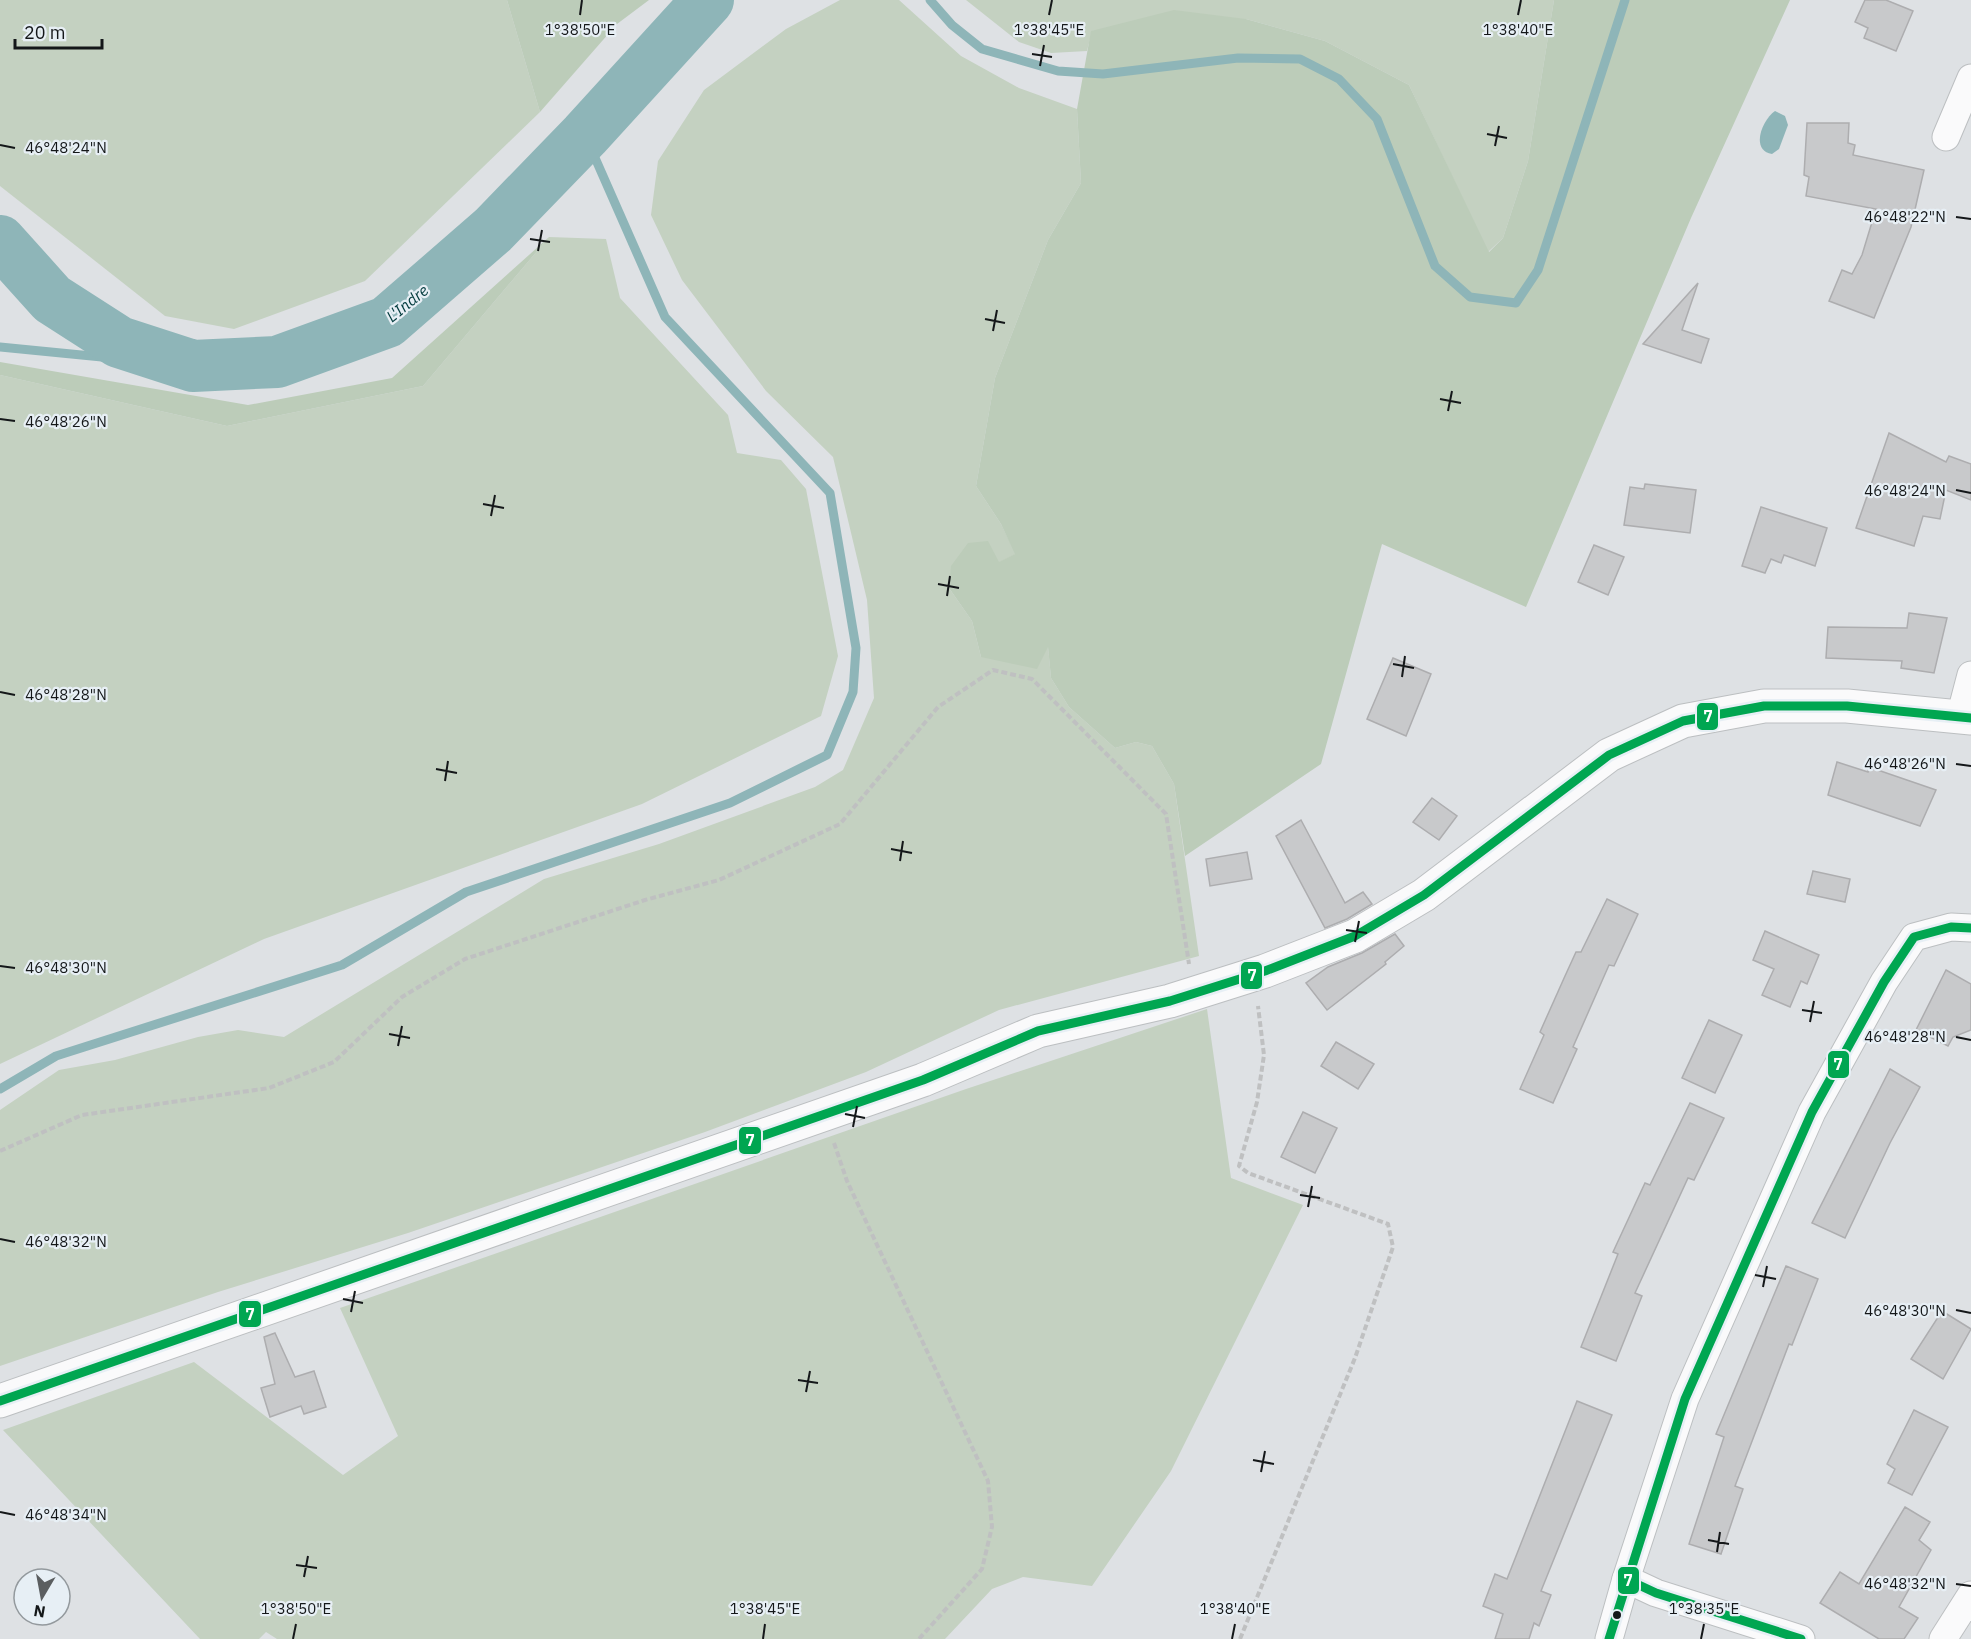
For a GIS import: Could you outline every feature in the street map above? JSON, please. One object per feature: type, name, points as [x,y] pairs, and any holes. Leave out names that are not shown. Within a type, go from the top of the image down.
[{"type":"street","points":[[1946,137],[1971,78]]},
{"type":"street","points":[[0,1401],[923,1080],[1038,1031],[1194,993],[1254,974],[1355,936],[1424,895],[1609,756],[1683,721],[1764,706],[1847,706],[1966,717],[1971,675]]},
{"type":"street","points":[[1609,1639],[1626,1579],[1685,1399],[1812,1112],[1884,982],[1914,937],[1951,927],[1971,928]]},
{"type":"street","points":[[1626,1579],[1656,1593],[1802,1639]]},
{"type":"street","points":[[1943,1639],[1971,1595]]},
{"type":"path","points":[[0,1151],[82,1115],[269,1088],[334,1062],[402,997],[465,959],[645,900],[719,880],[840,824],[938,707],[993,670],[1032,679],[1166,814],[1194,993]]},
{"type":"path","points":[[1240,1639],[1355,1358],[1393,1247],[1388,1224],[1248,1173],[1239,1166],[1257,1102],[1264,1055],[1254,974]]},
{"type":"path","points":[[825,1114],[847,1181],[988,1481],[992,1527],[982,1569],[919,1639]]},
{"type":"green space","points":[[0,0],[507,0],[540,112],[365,281],[234,329],[165,316],[0,186]]},
{"type":"green space","points":[[507,0],[649,0],[617,24],[540,112]]},
{"type":"green space","points":[[840,0],[899,0],[961,56],[1019,88],[1077,109],[1081,183],[1048,240],[995,378],[976,486],[1001,524],[1016,554],[949,588],[972,621],[981,657],[1048,646],[1051,678],[1069,707],[1115,748],[1136,742],[1152,746],[1174,784],[1199,956],[999,1010],[866,1072],[705,1132],[408,1233],[218,1292],[0,1366],[0,1110],[59,1070],[115,1060],[198,1037],[238,1030],[284,1037],[544,879],[659,844],[815,787],[843,770],[874,698],[867,600],[833,457],[766,391],[682,280],[651,215],[658,161],[704,90],[786,29]]},
{"type":"green space","points":[[966,0],[1554,0],[1528,161],[1503,238],[1488,252],[1409,85],[1325,41],[1246,19],[1092,31],[1087,51],[1051,53],[1019,42]]},
{"type":"green space","points":[[1554,0],[1790,0],[1691,218],[1526,607],[1382,544],[1321,764],[1185,856],[1174,784],[1152,746],[1136,742],[1115,748],[1069,707],[1051,678],[1048,647],[1037,669],[981,657],[972,621],[949,588],[951,566],[968,543],[988,541],[999,562],[1015,554],[1001,524],[976,486],[995,378],[1048,240],[1081,183],[1077,109],[1091,31],[1174,10],[1246,19],[1325,41],[1409,85],[1489,252],[1503,238],[1528,161]]},
{"type":"green space","points":[[549,237],[606,239],[620,298],[728,415],[737,453],[781,460],[806,489],[838,656],[821,716],[642,804],[264,939],[0,1064],[0,375],[227,426],[423,386]]},
{"type":"green space","points":[[549,237],[423,386],[227,426],[0,375],[0,362],[248,405],[392,378]]},
{"type":"green space","points":[[1207,1009],[1231,1178],[1303,1205],[1171,1471],[1092,1586],[1023,1577],[992,1589],[945,1639],[277,1639],[266,1632],[259,1639],[200,1639],[3,1430],[194,1362],[343,1475],[398,1436],[340,1308],[966,1089]]},
{"type":"water","points":[[1775,111],[1785,116],[1788,125],[1779,149],[1772,154],[1761,147],[1760,134],[1766,121]]},
{"type":"building","points":[[1865,0],[1886,0],[1913,11],[1896,51],[1864,38],[1868,28],[1855,22]]},
{"type":"building","points":[[1807,123],[1849,123],[1848,143],[1855,145],[1853,155],[1924,170],[1911,227],[1874,318],[1829,301],[1842,270],[1852,274],[1862,255],[1876,209],[1806,196],[1809,177],[1804,175]]},
{"type":"building","points":[[1698,283],[1682,330],[1709,339],[1701,363],[1643,344]]},
{"type":"building","points":[[1889,433],[1946,462],[1949,456],[1971,464],[1971,500],[1946,490],[1940,519],[1923,516],[1914,546],[1856,528]]},
{"type":"building","points":[[1645,484],[1696,490],[1690,533],[1624,525],[1630,487],[1644,489]]},
{"type":"building","points":[[1761,507],[1827,528],[1815,566],[1784,555],[1781,563],[1771,559],[1765,573],[1742,566]]},
{"type":"building","points":[[1594,545],[1624,557],[1608,595],[1578,582]]},
{"type":"building","points":[[1909,613],[1947,618],[1934,673],[1901,668],[1902,661],[1826,658],[1828,627],[1907,628]]},
{"type":"building","points":[[1393,658],[1431,674],[1406,736],[1367,719]]},
{"type":"building","points":[[1837,762],[1868,772],[1869,767],[1936,790],[1920,826],[1828,795]]},
{"type":"building","points":[[1432,798],[1457,816],[1439,840],[1413,822]]},
{"type":"building","points":[[1301,820],[1345,903],[1363,892],[1372,904],[1347,919],[1325,928],[1276,836]]},
{"type":"building","points":[[1247,852],[1252,879],[1210,886],[1206,859]]},
{"type":"building","points":[[1813,871],[1850,879],[1845,902],[1807,894]]},
{"type":"building","points":[[1607,899],[1638,914],[1614,966],[1609,965],[1573,1047],[1577,1049],[1553,1103],[1520,1089],[1544,1035],[1540,1032],[1565,976],[1576,952],[1581,952]]},
{"type":"building","points":[[1765,931],[1819,955],[1807,984],[1801,981],[1790,1007],[1762,995],[1774,969],[1753,960]]},
{"type":"building","points":[[1395,934],[1404,946],[1385,962],[1386,964],[1327,1010],[1306,983],[1328,967],[1362,953]]},
{"type":"building","points":[[1946,970],[1971,984],[1971,1030],[1953,1037],[1948,1046],[1916,1030]]},
{"type":"building","points":[[1709,1020],[1742,1035],[1715,1093],[1682,1078]]},
{"type":"building","points":[[1336,1042],[1374,1064],[1358,1089],[1321,1066]]},
{"type":"building","points":[[1890,1069],[1920,1087],[1890,1143],[1845,1238],[1812,1223]]},
{"type":"building","points":[[1690,1103],[1724,1118],[1694,1180],[1688,1178],[1635,1293],[1642,1296],[1616,1361],[1581,1347],[1618,1254],[1613,1252],[1645,1183],[1650,1185]]},
{"type":"building","points":[[1303,1112],[1337,1128],[1315,1173],[1281,1157]]},
{"type":"building","points":[[1786,1266],[1818,1279],[1792,1345],[1789,1344],[1735,1486],[1743,1489],[1721,1554],[1689,1544],[1724,1437],[1716,1434]]},
{"type":"building","points":[[1942,1311],[1971,1329],[1943,1379],[1911,1359]]},
{"type":"building","points":[[275,1333],[295,1377],[314,1371],[326,1407],[304,1414],[301,1406],[270,1417],[261,1388],[275,1384],[264,1337]]},
{"type":"building","points":[[1577,1401],[1612,1415],[1541,1591],[1551,1595],[1539,1626],[1534,1623],[1529,1639],[1495,1639],[1503,1614],[1483,1606],[1495,1574],[1507,1579]]},
{"type":"building","points":[[1914,1410],[1948,1427],[1912,1495],[1888,1483],[1895,1469],[1887,1464]]},
{"type":"building","points":[[1905,1507],[1930,1522],[1919,1540],[1931,1550],[1899,1607],[1918,1618],[1904,1639],[1879,1639],[1820,1603],[1840,1572],[1859,1584]]},
{"type":"waterway","name":"L'Indre","points":[[0,241],[52,299],[119,342],[193,366],[277,362],[387,322],[493,230],[585,135],[708,0]]},
{"type":"waterway","points":[[930,0],[952,25],[982,49],[1058,71],[1103,74],[1238,58],[1300,59],[1339,79],[1377,119],[1435,266],[1470,297],[1516,303],[1538,270],[1625,0]]},
{"type":"waterway","points":[[0,1089],[56,1056],[342,965],[466,892],[730,803],[827,755],[853,692],[856,648],[830,493],[665,317],[585,135]]},
{"type":"waterway","points":[[0,347],[193,366]]},
{"type":"transit line","name":"7","points":[[0,1401],[923,1080],[1038,1031],[1170,1001],[1265,971],[1355,936],[1424,895],[1609,755],[1683,721],[1764,706],[1847,706],[1971,718]]},
{"type":"transit line","name":"7","points":[[1609,1639],[1685,1399],[1812,1112],[1884,982],[1914,937],[1951,927],[1971,928]]},
{"type":"transit line","name":"7","points":[[1626,1579],[1656,1593],[1801,1639]]}]
